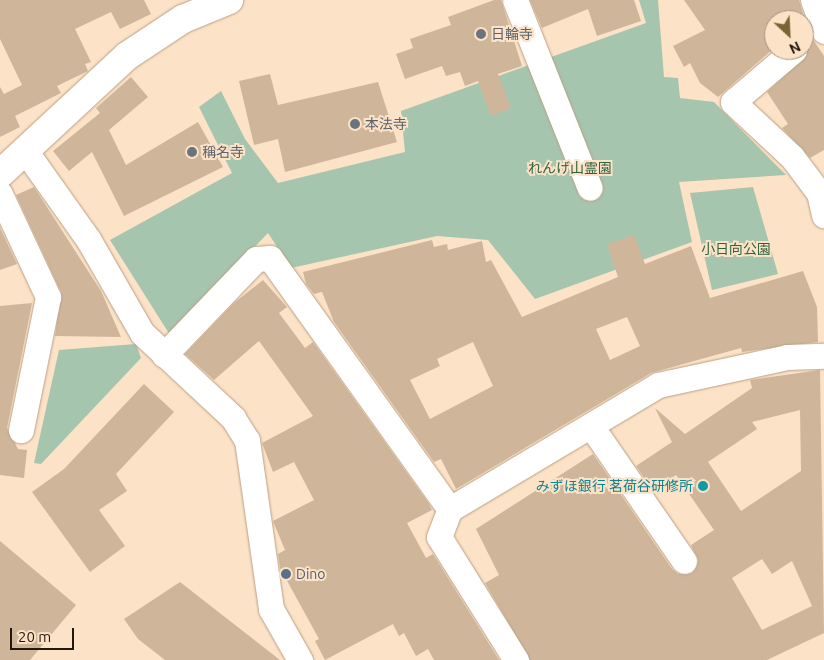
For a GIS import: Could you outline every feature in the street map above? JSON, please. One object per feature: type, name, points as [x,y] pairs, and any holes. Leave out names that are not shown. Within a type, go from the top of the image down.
[{"type":"street","points":[[0,174],[24,149],[133,52],[183,19],[229,0]]},
{"type":"street","points":[[515,0],[590,188]]},
{"type":"street","points":[[813,0],[817,33]]},
{"type":"street","points":[[782,60],[733,102],[792,157],[819,193],[824,215]]},
{"type":"street","points":[[24,149],[88,239],[142,333],[233,418],[247,440],[271,609],[300,660]]},
{"type":"street","points":[[0,194],[48,297],[20,430]]},
{"type":"street","points":[[164,355],[256,259],[270,258],[450,509]]},
{"type":"street","points":[[516,660],[439,537],[450,509],[658,386],[787,357],[824,356]]},
{"type":"street","points":[[591,426],[684,560]]},
{"type":"green space","name":"れんげ山霊園","points":[[639,0],[658,0],[664,77],[678,78],[680,98],[714,102],[786,175],[679,182],[692,242],[535,299],[488,240],[437,236],[291,268],[268,233],[170,335],[110,240],[232,173],[199,107],[221,91],[245,139],[278,183],[405,152],[401,111],[646,23]]},
{"type":"green space","name":"小日向公園","points":[[753,187],[778,274],[712,290],[690,193]]},
{"type":"green space","points":[[136,344],[141,358],[41,464],[34,463],[59,350]]},
{"type":"building","points":[[0,0],[144,0],[151,14],[120,29],[111,12],[75,29],[91,62],[85,64],[88,71],[57,86],[61,93],[15,116],[20,127],[0,137],[0,87],[4,94],[22,85],[0,39]]},
{"type":"building","points":[[494,0],[501,0],[522,66],[498,74],[511,108],[491,116],[478,81],[465,86],[460,72],[446,76],[442,66],[405,79],[396,54],[413,48],[410,39],[451,25],[448,17]]},
{"type":"building","points":[[530,0],[634,0],[641,21],[597,36],[588,9],[542,28]]},
{"type":"building","points":[[684,0],[799,0],[802,10],[764,10],[764,57],[718,97],[700,83],[690,63],[684,67],[673,46],[705,30]]},
{"type":"building","points":[[814,41],[824,56],[824,150],[810,158],[782,128],[788,124],[767,92],[802,60],[814,60]]},
{"type":"building","name":"本法寺","points":[[270,74],[278,105],[378,82],[397,142],[285,172],[278,139],[254,145],[239,81]]},
{"type":"building","points":[[131,77],[148,97],[109,130],[126,165],[198,122],[223,167],[124,216],[92,152],[69,171],[53,151],[100,113],[96,108]]},
{"type":"building","points":[[34,187],[101,291],[121,337],[55,336],[61,292],[16,195]]},
{"type":"building","points":[[0,228],[17,264],[0,270]]},
{"type":"building","points":[[634,235],[645,264],[691,246],[710,298],[803,271],[817,307],[818,342],[742,352],[741,348],[651,373],[456,489],[441,459],[434,462],[334,322],[322,292],[314,294],[306,284],[303,272],[432,240],[434,247],[447,244],[448,250],[482,241],[486,262],[491,260],[522,317],[618,277],[607,244]],"holes":[[[627,317],[640,346],[610,360],[596,329]],[[473,342],[493,386],[430,419],[410,380],[440,366],[437,359]]]},
{"type":"building","points":[[263,280],[287,307],[279,313],[305,348],[313,342],[429,504],[432,510],[407,523],[426,558],[433,554],[499,660],[434,660],[428,649],[416,656],[404,633],[399,636],[393,624],[325,660],[315,641],[319,639],[280,568],[278,554],[285,550],[273,521],[314,500],[294,462],[273,472],[262,443],[313,416],[259,341],[214,380],[185,354],[234,303]]},
{"type":"building","points":[[32,303],[7,428],[18,449],[27,450],[24,478],[0,475],[0,306]]},
{"type":"building","points":[[820,370],[824,633],[767,660],[530,660],[485,583],[499,575],[476,529],[593,454],[672,569],[678,574],[692,573],[698,560],[691,545],[714,530],[676,475],[653,490],[636,466],[672,442],[655,408],[685,434],[752,388],[750,380]],"holes":[[[800,410],[801,471],[741,511],[708,462],[757,429],[752,422]],[[762,559],[772,574],[792,561],[812,606],[762,630],[732,578]]]},
{"type":"building","points":[[144,384],[174,412],[116,474],[127,491],[99,510],[125,546],[90,572],[32,492],[64,469]]},
{"type":"building","points":[[0,541],[76,605],[30,660],[0,660]]},
{"type":"building","points":[[180,582],[280,660],[165,660],[138,639],[124,619]]},
{"type":"place","name":"日輪寺","points":[[481,34]]},
{"type":"place","name":"本法寺","points":[[355,124]]},
{"type":"place","name":"稱名寺","points":[[192,152]]},
{"type":"place","name":"みずほ銀行 茗荷谷研修所","points":[[703,486]]},
{"type":"place","name":"Dino","points":[[286,574]]}]
